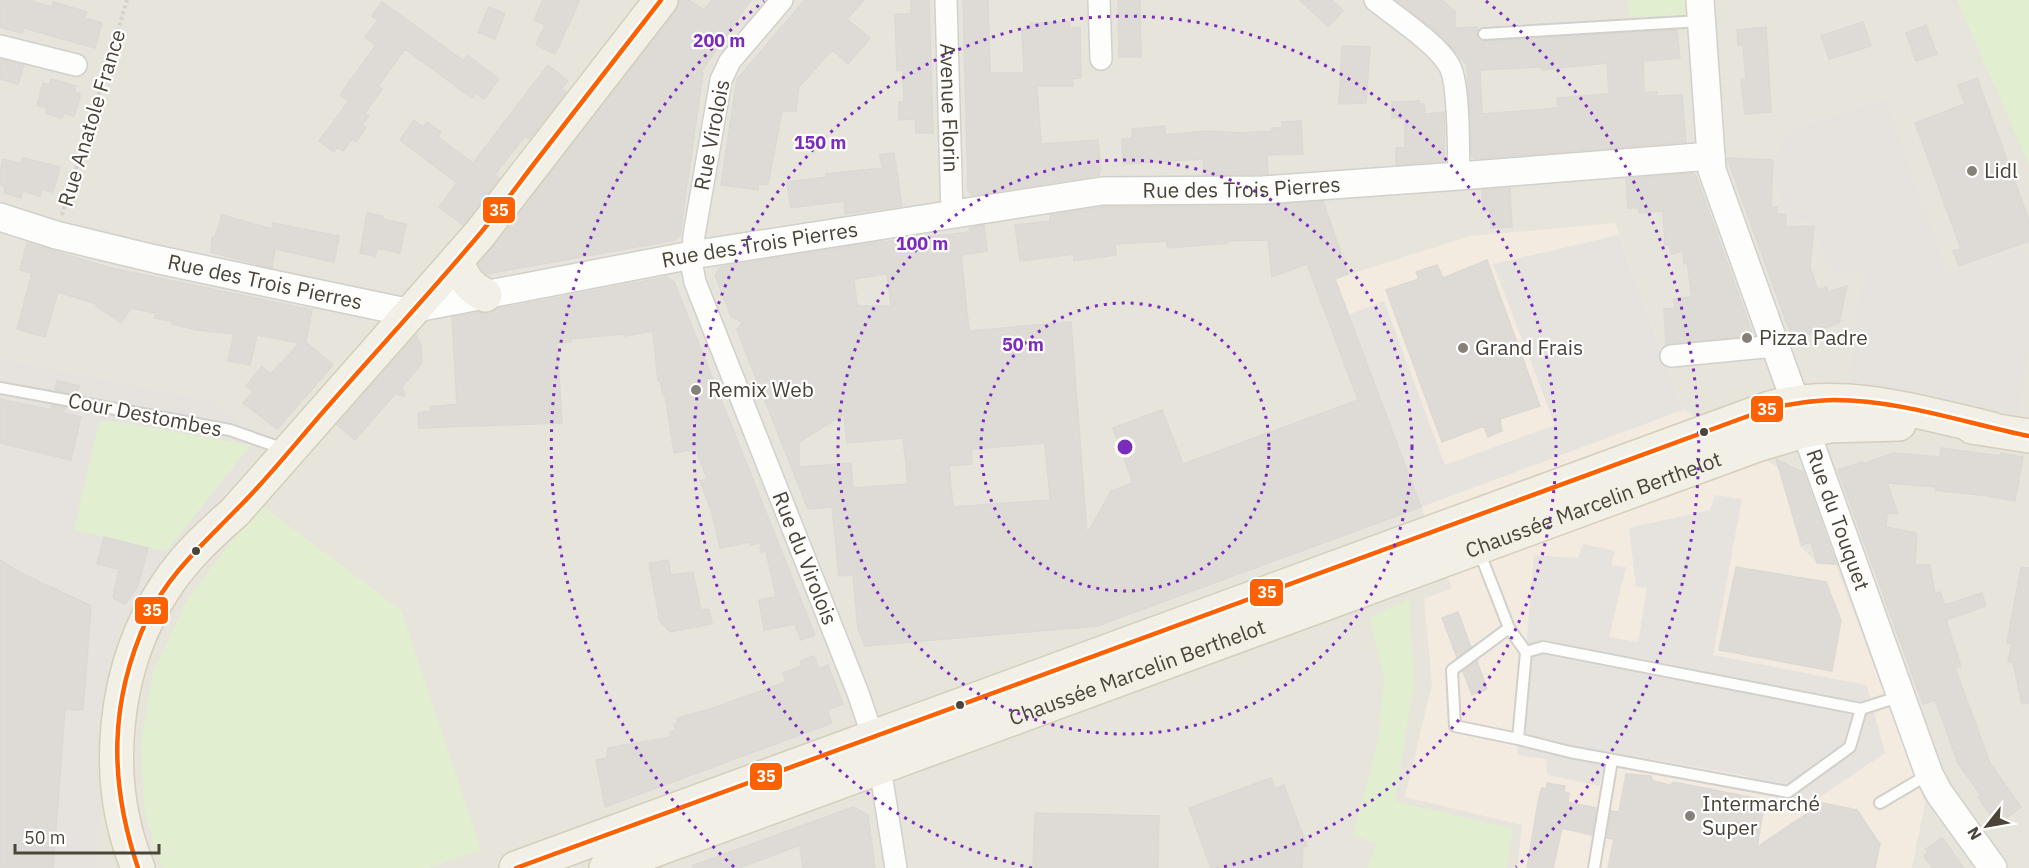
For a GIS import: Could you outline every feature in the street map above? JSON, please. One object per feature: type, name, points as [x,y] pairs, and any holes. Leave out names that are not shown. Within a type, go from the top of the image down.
[{"type":"main road","points":[[139,866],[123,820],[117,777],[120,714],[130,660],[150,614],[166,585],[198,546],[235,512],[457,260],[530,171],[661,0]]},
{"type":"main road","points":[[457,260],[465,280],[485,295]]},
{"type":"main road","points":[[1799,417],[1841,400],[1885,404],[2029,436]]},
{"type":"main road","name":"Chaussée Marcelin Berthelot","points":[[516,868],[1751,414],[1799,417]]},
{"type":"main road","name":"Chaussée Marcelin Berthelot","points":[[606,868],[1757,445],[1799,417]]},
{"type":"street","name":"Rue Virolois","points":[[692,255],[721,80],[730,61],[782,0]]},
{"type":"street","name":"Avenue Florin","points":[[946,0],[952,215]]},
{"type":"street","points":[[1099,0],[1101,59]]},
{"type":"street","points":[[1375,0],[1434,48],[1449,65],[1455,82],[1459,177]]},
{"type":"street","name":"Rue du Touquet","points":[[1700,10],[1712,170],[1929,774],[1939,793],[1993,868]]},
{"type":"street","points":[[0,46],[76,65]]},
{"type":"street","name":"Rue des Trois Pierres","points":[[0,217],[56,235],[155,259],[393,310],[412,310],[692,255],[1102,191],[1262,190],[1459,177],[1711,156]]},
{"type":"street","name":"Rue du Virolois","points":[[692,255],[695,282],[873,736],[881,768],[896,868]]},
{"type":"street","points":[[1671,356],[1775,346]]},
{"type":"lane","points":[[1484,34],[1700,10]]},
{"type":"lane","name":"Cour Destombes","points":[[0,388],[230,430],[288,451]]},
{"type":"lane","points":[[1478,548],[1509,628],[1526,652],[1518,739]]},
{"type":"lane","points":[[1509,628],[1452,670],[1455,726],[1612,760],[1788,792],[1850,747],[1861,709]]},
{"type":"lane","points":[[1526,652],[1543,647],[1861,709],[1901,696]]},
{"type":"lane","points":[[1594,868],[1612,760]]},
{"type":"lane","points":[[1880,803],[1929,774]]},
{"type":"path","name":"Rue Anatole France","points":[[56,235],[127,0]]},
{"type":"shaded area","points":[[0,0],[2029,0],[2029,868],[0,868]]},
{"type":"shaded area","points":[[1886,99],[1947,274],[2025,247],[2029,259],[2029,349],[2016,424],[1849,381],[1863,275],[1830,270],[1812,223],[1803,219],[1792,226],[1773,175],[1776,159],[1787,132]]},
{"type":"shaded area","points":[[1615,223],[1683,409],[1779,468],[1800,546],[1817,563],[1836,565],[1925,803],[1912,868],[1517,868],[1522,825],[1405,797],[1432,684],[1424,599],[1452,588],[1335,279],[1470,236]]},
{"type":"shaded area","points":[[1619,235],[1683,410],[1421,507],[1348,315],[1384,301],[1445,465],[1555,425],[1493,264]]},
{"type":"shaded area","points":[[0,359],[215,402],[262,444],[119,631],[94,868],[0,868]]},
{"type":"shaded area","points":[[1715,495],[1742,499],[1713,655],[1867,685],[1885,753],[1802,809],[1747,776],[1608,752],[1599,786],[1547,775],[1546,759],[1517,755],[1534,555],[1578,558],[1583,544],[1615,551],[1611,565],[1626,567],[1609,637],[1638,642],[1647,588],[1636,587],[1629,528],[1710,510]]},
{"type":"green space","points":[[1628,0],[1686,0],[1687,16],[1629,17]]},
{"type":"green space","points":[[1957,0],[2029,0],[2029,165]]},
{"type":"green space","points":[[99,421],[113,421],[251,445],[166,552],[74,530]]},
{"type":"green space","points":[[259,503],[401,610],[481,850],[429,868],[162,868],[145,814],[141,744],[153,672],[187,601]]},
{"type":"green space","points":[[1409,599],[1414,684],[1395,801],[1513,829],[1507,868],[1367,868],[1377,844],[1353,835],[1378,742],[1384,679],[1370,617]]},
{"type":"building","points":[[0,0],[28,0],[52,7],[53,2],[87,12],[85,18],[102,23],[95,48],[24,28],[22,33],[0,27]]},
{"type":"building","points":[[543,0],[580,0],[555,54],[536,45],[545,25],[534,20]]},
{"type":"building","points":[[679,0],[688,0],[704,10],[712,0],[751,0],[701,72],[703,73],[680,235],[675,240],[487,274],[478,264],[676,11]]},
{"type":"building","points":[[805,0],[864,0],[847,19],[870,38],[848,64],[832,50],[799,87],[796,111],[782,111],[768,185],[759,184],[758,190],[721,185],[737,79]]},
{"type":"building","points":[[911,0],[929,0],[933,133],[916,133],[915,119],[899,120],[899,102],[904,102],[903,70],[897,71],[895,14],[911,14]]},
{"type":"building","points":[[963,0],[988,0],[990,73],[1024,73],[1022,29],[1031,29],[1031,23],[1070,22],[1070,28],[1080,27],[1081,78],[1072,79],[1073,86],[1037,86],[1041,144],[1098,140],[1100,175],[973,195],[968,191]]},
{"type":"building","points":[[1118,0],[1140,0],[1141,57],[1119,57]]},
{"type":"building","points":[[1300,0],[1332,0],[1343,11],[1328,27]]},
{"type":"building","points":[[1396,0],[1442,0],[1455,11],[1455,28],[1477,27],[1478,41],[1677,30],[1680,58],[1643,61],[1644,93],[1657,92],[1657,96],[1682,95],[1686,142],[1475,159],[1471,155],[1467,65],[1444,39]],"holes":[[[1607,63],[1609,94],[1557,98],[1558,108],[1482,114],[1480,70],[1542,67],[1542,70]]]},
{"type":"building","points":[[382,2],[464,61],[467,55],[499,79],[484,99],[476,93],[472,98],[405,49],[378,86],[382,89],[365,113],[369,116],[362,125],[366,128],[356,142],[352,139],[343,151],[337,147],[334,152],[319,141],[349,101],[340,95],[376,45],[365,37],[378,20],[372,16]]},
{"type":"building","points":[[489,7],[505,14],[495,39],[478,32]]},
{"type":"building","points":[[1863,22],[1871,46],[1829,59],[1821,36]]},
{"type":"building","points":[[1926,25],[1937,54],[1916,61],[1906,33]]},
{"type":"building","points":[[1766,27],[1771,112],[1745,114],[1741,80],[1746,80],[1743,45],[1738,45],[1737,30]]},
{"type":"building","points":[[1342,46],[1370,47],[1366,103],[1339,104]]},
{"type":"building","points":[[0,59],[24,65],[18,84],[0,79]]},
{"type":"building","points":[[548,65],[568,81],[561,89],[566,92],[529,139],[525,136],[502,165],[495,175],[499,178],[463,225],[439,207],[457,183],[400,140],[414,120],[423,127],[427,122],[441,132],[438,137],[473,163]]},
{"type":"building","name":"Lidl","points":[[1977,78],[2029,220],[2029,241],[1959,266],[1953,251],[1961,249],[1915,123],[1965,104],[1958,85]]},
{"type":"building","points":[[51,79],[76,86],[74,92],[81,94],[74,116],[64,113],[62,118],[46,114],[47,108],[37,106],[43,83],[49,85]]},
{"type":"building","points":[[1419,101],[1419,104],[1424,104],[1425,114],[1445,112],[1444,161],[1396,165],[1396,148],[1405,148],[1405,118],[1392,118],[1392,102]]},
{"type":"building","points":[[1301,121],[1303,154],[1267,155],[1268,174],[1204,175],[1203,159],[1123,164],[1122,139],[1132,138],[1132,129],[1165,126],[1165,135],[1208,131],[1241,133],[1272,131],[1272,128],[1282,128],[1282,122]]},
{"type":"building","points":[[894,153],[902,206],[845,214],[844,201],[791,208],[787,182],[827,177],[826,174],[882,168],[880,155]]},
{"type":"building","points":[[23,158],[60,167],[53,192],[42,189],[40,196],[23,191],[21,198],[4,193],[5,187],[0,185],[3,159],[21,164]]},
{"type":"building","points":[[1727,158],[1773,160],[1771,207],[1777,207],[1777,214],[1786,215],[1786,227],[1814,226],[1810,267],[1818,290],[1826,287],[1828,292],[1847,286],[1839,323],[1793,340]]},
{"type":"building","points":[[1692,173],[1696,176],[1753,335],[1666,345],[1664,309],[1675,308],[1674,299],[1692,297],[1687,262],[1684,263],[1683,251],[1672,254],[1669,244],[1665,245],[1663,211],[1639,213],[1639,208],[1628,208],[1626,179]]},
{"type":"building","points":[[1510,188],[1512,227],[1491,228],[1490,210],[1483,211],[1482,190]]},
{"type":"building","points":[[1323,201],[1348,274],[1335,279],[1421,507],[1097,626],[865,646],[858,629],[853,575],[839,576],[832,507],[808,509],[737,330],[742,322],[731,316],[715,275],[721,267],[856,245],[970,232],[969,228],[984,225],[987,251],[961,255],[969,331],[1071,322],[1087,534],[1111,491],[1133,483],[1113,428],[1162,410],[1183,464],[1358,400],[1307,264],[1272,277],[1268,240],[1227,241],[1227,243],[1167,248],[1167,241],[1115,244],[1116,255],[1074,261],[1074,254],[1020,261],[1015,225],[1050,221],[1050,215],[1103,207],[1262,206]],"holes":[[[887,274],[891,306],[857,306],[854,279]],[[844,414],[847,443],[903,438],[908,484],[853,488],[851,463],[799,467],[799,442]],[[1045,443],[1050,500],[953,507],[949,466],[972,464],[971,449]]]},
{"type":"building","points":[[367,213],[406,224],[400,253],[377,248],[375,256],[360,253]]},
{"type":"building","points":[[222,215],[272,229],[273,223],[339,236],[334,262],[275,249],[272,268],[211,252],[212,237],[215,237]]},
{"type":"building","points":[[27,243],[111,268],[312,310],[306,342],[333,365],[277,429],[243,403],[253,392],[246,386],[262,366],[270,374],[300,343],[257,335],[250,365],[228,361],[234,334],[197,330],[172,324],[172,321],[154,318],[156,313],[131,308],[121,323],[96,306],[97,304],[58,292],[45,337],[17,329],[32,273],[20,270]]},
{"type":"building","name":"Grand Frais","points":[[1487,260],[1540,406],[1500,419],[1502,431],[1488,437],[1484,426],[1442,442],[1386,290],[1419,279],[1416,272],[1437,265],[1443,278]]},
{"type":"building","points":[[666,277],[674,282],[815,635],[801,640],[795,624],[764,630],[759,600],[776,597],[766,551],[761,552],[760,543],[751,545],[750,542],[720,548],[712,513],[700,481],[707,479],[696,449],[674,453],[665,395],[658,381],[653,331],[624,336],[624,334],[571,339],[571,342],[557,343],[562,423],[419,428],[418,413],[430,411],[430,407],[457,404],[452,317],[478,312],[486,314],[497,309]]},
{"type":"building","points":[[416,335],[421,345],[422,363],[402,387],[405,396],[395,394],[355,440],[337,425]]},
{"type":"building","points":[[57,381],[80,386],[75,394],[55,390]]},
{"type":"building","points":[[0,399],[51,410],[52,405],[66,408],[62,413],[81,417],[71,460],[0,443]]},
{"type":"building","points":[[1941,448],[2023,457],[2015,501],[1935,490],[1936,487],[1887,483],[1898,514],[1887,513],[1886,527],[1917,533],[1915,565],[1930,565],[1935,594],[1940,592],[1945,605],[1982,593],[1986,606],[1946,620],[1961,666],[1955,668],[1990,763],[2021,807],[2001,822],[1995,815],[1992,817],[1978,797],[1981,795],[1959,765],[1935,700],[1923,704],[1838,470],[1893,453],[1940,457]]},
{"type":"building","points":[[1776,459],[1803,472],[1836,564],[1817,563],[1811,542],[1802,545]]},
{"type":"building","points":[[104,537],[148,548],[138,586],[125,604],[113,598],[119,569],[97,564]]},
{"type":"building","points":[[0,560],[17,571],[91,606],[83,710],[65,709],[53,868],[0,867]]},
{"type":"building","points":[[668,560],[671,575],[693,572],[701,610],[709,609],[712,624],[670,632],[660,621],[649,563]]},
{"type":"building","points":[[1736,567],[1826,582],[1841,620],[1832,671],[1719,650]]},
{"type":"building","points":[[2021,567],[2029,568],[2029,703],[2022,704],[2013,663],[2008,662],[2012,643],[2007,643]]},
{"type":"building","points":[[1458,612],[1471,647],[1457,657],[1442,618]]},
{"type":"building","points":[[814,656],[819,669],[828,665],[843,704],[827,710],[832,723],[605,807],[596,760],[607,758],[608,748],[671,737],[670,732],[676,730],[674,724],[678,723],[677,718],[710,709],[786,682],[783,673],[802,666],[800,661]]},
{"type":"building","points":[[1477,661],[1487,689],[1472,695],[1463,671]]},
{"type":"building","name":"Intermarché Super","points":[[1626,774],[1651,776],[1653,781],[1670,785],[1674,782],[1765,800],[1757,847],[1823,803],[1857,810],[1880,844],[1875,868],[1608,868],[1614,839],[1607,838],[1611,811],[1619,812]]},
{"type":"building","points":[[1271,778],[1275,789],[1284,785],[1307,846],[1303,847],[1302,868],[1211,868],[1189,808]]},
{"type":"building","points":[[1547,783],[1565,786],[1564,792],[1569,793],[1568,802],[1596,808],[1592,835],[1562,828],[1553,868],[1527,868],[1539,797],[1542,788],[1546,789]]},
{"type":"building","points":[[853,807],[868,815],[875,868],[803,868],[800,845],[739,868],[693,868],[692,866]]},
{"type":"building","points":[[1035,813],[1159,816],[1158,868],[1033,868]]},
{"type":"building","points":[[1942,838],[1964,868],[1933,868],[1924,856],[1928,852],[1926,849]]},
{"type":"transit line","name":"35","points":[[138,868],[122,804],[117,742],[125,681],[155,603],[186,562],[259,486],[478,236],[661,0]]},
{"type":"transit line","name":"35","points":[[516,868],[1770,408],[1818,401],[1859,401],[1908,408],[2029,436]]},
{"type":"place","name":"Lidl","points":[[1972,171]]},
{"type":"place","name":"Pizza Padre","points":[[1747,338]]},
{"type":"place","name":"Grand Frais","points":[[1463,348]]},
{"type":"place","name":"Remix Web","points":[[696,390]]},
{"type":"place","name":"Intermarché Super","points":[[1690,816]]}]
